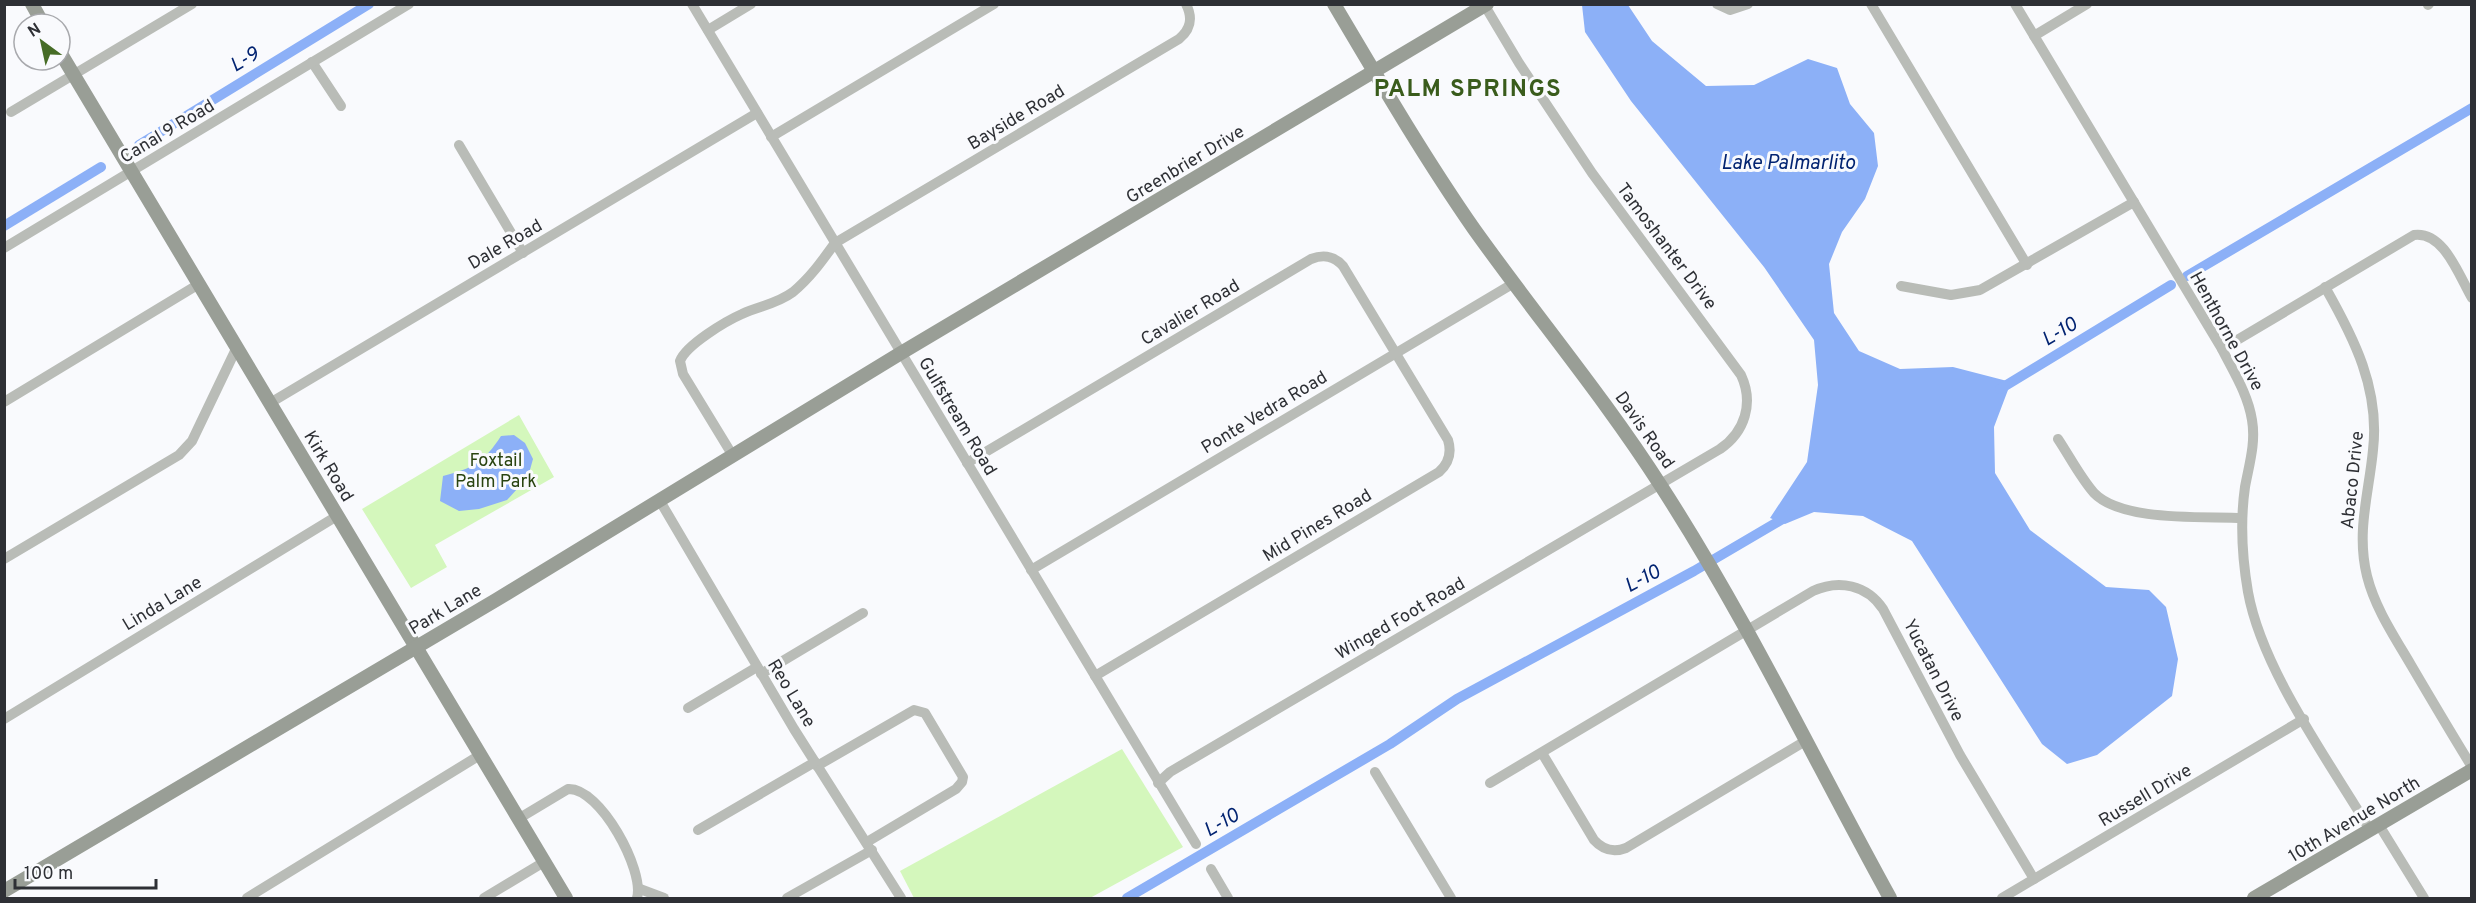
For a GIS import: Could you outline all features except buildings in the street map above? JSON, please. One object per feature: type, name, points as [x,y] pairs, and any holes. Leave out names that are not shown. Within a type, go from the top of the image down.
[{"type":"street","points":[[11,112],[74,75],[178,8],[192,4]]},
{"type":"street","name":"Canal 9 Road","points":[[4,248],[409,4]]},
{"type":"street","name":"Gulfstream Road","points":[[692,4],[1196,844]]},
{"type":"street","points":[[708,30],[751,4]]},
{"type":"street","points":[[771,137],[994,4]]},
{"type":"street","name":"Bayside Road","points":[[835,243],[1179,39],[1189,28],[1191,21],[1186,4]]},
{"type":"street","name":"Davis Road","points":[[1334,4],[1431,165],[1514,283],[1580,369],[1660,484],[1713,569],[1748,630],[1890,898]]},
{"type":"street","points":[[1718,4],[1730,10],[1748,4]]},
{"type":"street","points":[[1871,4],[2027,265]]},
{"type":"street","name":"Henthorne Drive","points":[[2015,4],[2222,349],[2243,391],[2252,419],[2253,449],[2242,518],[2244,569],[2255,619],[2277,673],[2304,719],[2374,827],[2424,898]]},
{"type":"street","points":[[2034,36],[2087,4]]},
{"type":"street","name":"Greenbrier Drive","points":[[901,353],[1486,5]]},
{"type":"street","name":"Tamoshanter Drive","points":[[1486,5],[1573,146],[1683,293],[1744,382],[1747,409],[1736,435],[1720,449],[1660,484]]},
{"type":"street","points":[[312,62],[341,106]]},
{"type":"street","name":"Kirk Road","points":[[72,72],[566,898]]},
{"type":"street","name":"Dale Road","points":[[270,403],[757,113]]},
{"type":"street","points":[[459,145],[523,253]]},
{"type":"street","points":[[1901,286],[1937,293],[1966,293],[1993,285],[2134,202]]},
{"type":"street","points":[[2222,349],[2408,238],[2421,234],[2440,244],[2472,298]]},
{"type":"street","points":[[733,456],[683,374],[680,367],[682,355],[738,316],[768,306],[792,293],[820,264],[835,243]]},
{"type":"street","name":"Cavalier Road","points":[[967,463],[1318,256],[1332,257],[1343,266],[1395,353]]},
{"type":"street","name":"Ponte Vedra Road","points":[[1031,570],[1514,283]]},
{"type":"street","points":[[4,402],[199,284]]},
{"type":"street","name":"Abaco Drive","points":[[2325,287],[2356,344],[2370,388],[2374,446],[2362,528],[2367,576],[2383,618],[2472,768]]},
{"type":"street","points":[[4,559],[179,455],[192,441],[237,347]]},
{"type":"street","name":"Park Lane","points":[[4,891],[660,501],[901,353]]},
{"type":"street","name":"Mid Pines Road","points":[[1095,676],[1444,467],[1450,454],[1448,440],[1395,353]]},
{"type":"street","points":[[2058,439],[2095,494],[2117,508],[2150,513],[2242,518]]},
{"type":"street","name":"Winged Foot Road","points":[[1158,783],[1170,772],[1660,484]]},
{"type":"street","name":"Reo Lane","points":[[660,501],[759,671],[901,898]]},
{"type":"street","name":"Linda Lane","points":[[4,719],[338,516]]},
{"type":"street","name":"Yucatan Drive","points":[[1490,783],[1826,586],[1852,586],[1875,599],[1883,609],[1960,755],[2034,879]]},
{"type":"street","points":[[688,708],[863,613]]},
{"type":"street","points":[[698,830],[914,710],[925,712],[963,777],[962,782],[956,789],[787,898]]},
{"type":"street","name":"Russell Drive","points":[[2002,898],[2304,719]]},
{"type":"street","points":[[1542,753],[1594,840],[1605,849],[1619,851],[1807,740]]},
{"type":"street","points":[[247,898],[480,755]]},
{"type":"street","name":"10th Avenue North","points":[[2254,898],[2472,768]]},
{"type":"street","points":[[1375,772],[1451,898]]},
{"type":"street","points":[[518,819],[568,789],[587,796],[600,808],[635,865],[638,894],[664,898]]},
{"type":"street","points":[[484,898],[544,862]]},
{"type":"street","points":[[1211,869],[1228,898]]},
{"type":"green space","name":"Foxtail Palm Park","points":[[519,415],[554,477],[435,545],[447,567],[411,588],[362,509]]},
{"type":"green space","points":[[1122,749],[1183,847],[1090,898],[914,898],[900,871]]},
{"type":"water","name":"Lake Palmarlito","points":[[1582,5],[1628,5],[1652,41],[1706,86],[1754,85],[1808,59],[1837,68],[1850,104],[1874,133],[1878,166],[1865,199],[1842,232],[1829,264],[1834,313],[1859,351],[1900,369],[1953,367],[2011,382],[1994,427],[1995,473],[2030,530],[2106,587],[2149,590],[2166,607],[2178,659],[2172,696],[2097,755],[2067,764],[2042,744],[1912,541],[1863,516],[1814,512],[1785,524],[1770,518],[1807,462],[1818,385],[1814,340],[1764,267],[1631,101],[1585,32]]},
{"type":"water","points":[[514,435],[525,443],[533,459],[528,477],[507,500],[479,509],[459,511],[440,501],[443,476],[477,463],[501,436]]},
{"type":"waterway","name":"L-9","points":[[139,145],[369,4]]},
{"type":"waterway","name":"L-10","points":[[2187,276],[2472,108]]},
{"type":"waterway","name":"L-9","points":[[4,226],[101,167]]},
{"type":"waterway","name":"L-10","points":[[2000,389],[2171,285]]},
{"type":"waterway","name":"L-10","points":[[1127,898],[1390,744],[1457,699],[1694,571],[1791,514]]},
{"type":"district","name":"PALM SPRINGS","points":[[1468,88]]}]
